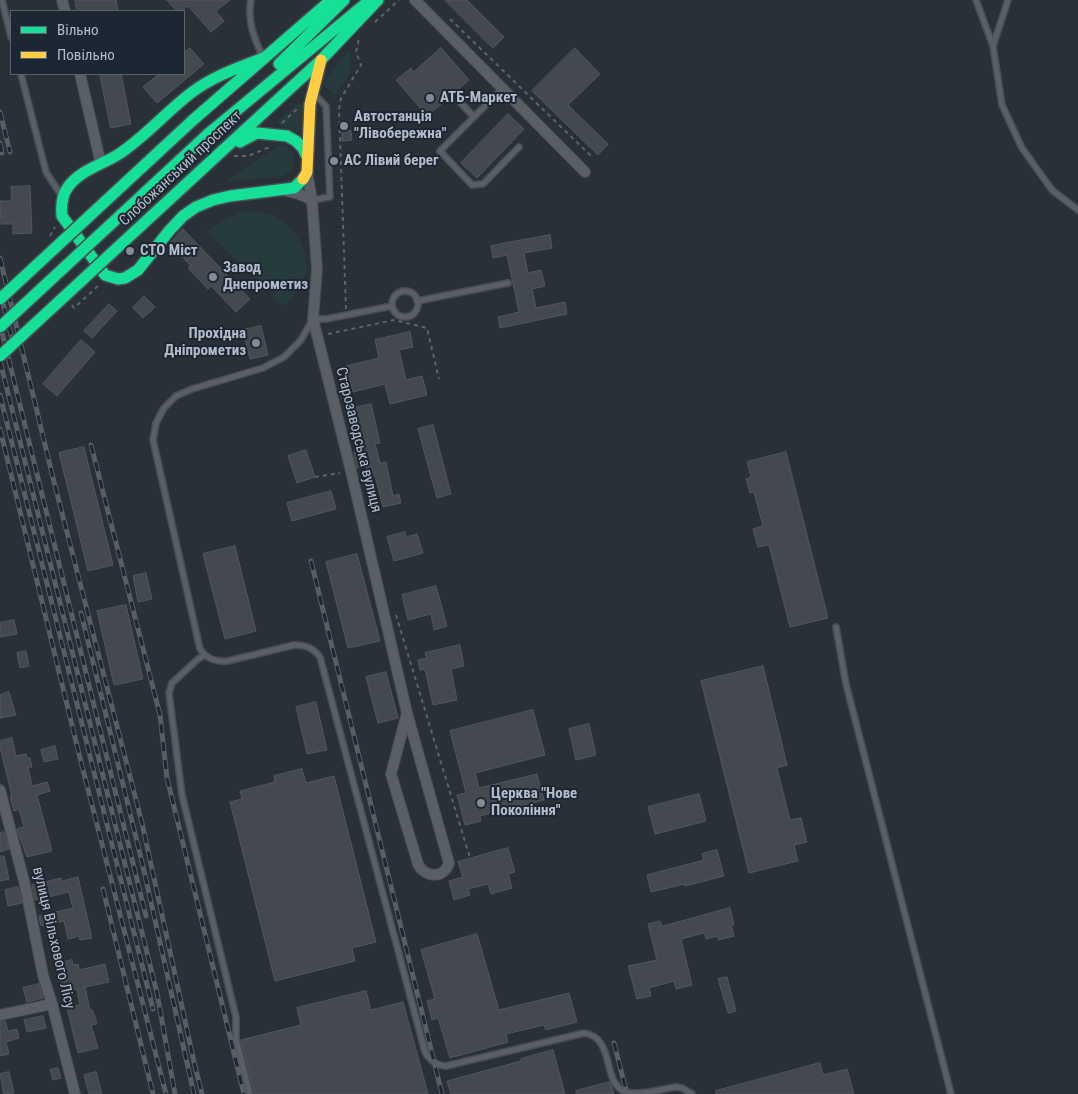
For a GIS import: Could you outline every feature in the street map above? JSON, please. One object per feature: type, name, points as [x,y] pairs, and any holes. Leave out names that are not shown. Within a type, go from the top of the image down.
[{"type":"main road","name":"Слобожанський проспект","points":[[0,299],[193,120],[331,0]]},
{"type":"main road","name":"Слобожанський проспект","points":[[0,327],[208,134],[344,0]]},
{"type":"main road","name":"Слобожанський проспект","points":[[208,134],[370,0]]},
{"type":"main road","name":"Слобожанський проспект","points":[[0,356],[321,60],[378,0]]},
{"type":"main road","points":[[263,58],[232,69],[202,84],[119,154],[76,179],[67,189],[61,207],[62,216],[105,275],[118,279],[125,278],[138,270],[169,231],[183,216],[196,207],[230,196],[285,191],[298,185],[307,172],[312,93],[321,60]]},
{"type":"main road","points":[[202,84],[214,88],[217,96],[215,101]]},
{"type":"main road","points":[[222,151],[257,133],[278,134],[296,141],[303,148],[307,157]]},
{"type":"street","points":[[415,0],[585,172]]},
{"type":"street","points":[[80,75],[101,164]]},
{"type":"street","name":"Старозаводська вулиця","points":[[307,172],[312,200],[317,269],[313,319],[351,471],[406,714],[449,863],[447,870],[442,874],[435,875],[424,872],[418,864],[391,774],[406,714]]},
{"type":"street","points":[[285,191],[299,194],[312,200]]},
{"type":"street","name":"вулиця Вільхового Лісу","points":[[0,790],[25,885],[43,974],[75,1094]]},
{"type":"street","points":[[0,1015],[52,1004]]},
{"type":"lane","points":[[2,0],[10,33]]},
{"type":"lane","points":[[251,0],[249,14],[251,24],[263,58]]},
{"type":"lane","points":[[976,0],[993,46],[1002,105],[1022,148],[1052,190],[1078,210]]},
{"type":"lane","points":[[993,46],[1008,0]]},
{"type":"lane","points":[[21,75],[46,172],[63,197]]},
{"type":"lane","points":[[502,89],[440,151],[472,185],[483,184],[520,147]]},
{"type":"lane","points":[[312,93],[326,106],[330,197],[312,200]]},
{"type":"lane","points":[[459,101],[474,117]]},
{"type":"lane","points":[[417,301],[508,283]]},
{"type":"lane","points":[[400,292],[413,294],[417,301],[416,310],[410,315],[401,316],[392,306],[394,297],[400,292]]},
{"type":"lane","points":[[392,306],[326,319],[313,319],[301,340],[284,357],[263,368],[192,389],[176,396],[164,408],[156,423],[154,440],[200,649],[212,660],[220,662],[228,662],[294,645],[302,645],[316,651],[320,657],[428,1058],[439,1065],[446,1066],[584,1033],[597,1037],[602,1043],[613,1078],[620,1089],[632,1094],[675,1087],[687,1090],[692,1094]]},
{"type":"lane","points":[[836,627],[846,684],[951,1094]]},
{"type":"lane","points":[[205,655],[172,683],[168,693],[182,795],[236,1017],[236,1039],[250,1094]]},
{"type":"path","points":[[374,23],[399,0]]},
{"type":"path","points":[[444,14],[591,156]]},
{"type":"path","points":[[364,33],[359,39],[356,52],[361,65],[341,98],[338,109],[346,309],[326,334],[394,320],[427,328],[438,379]]},
{"type":"path","points":[[72,305],[74,308],[99,285]]},
{"type":"path","points":[[315,477],[351,471]]},
{"type":"path","points":[[395,613],[470,858]]},
{"type":"green space","points":[[350,51],[351,71],[335,95],[323,84],[339,60]]},
{"type":"green space","points":[[300,102],[303,103],[304,135],[277,122]]},
{"type":"green space","points":[[280,145],[290,150],[294,158],[292,168],[284,176],[224,182]]},
{"type":"green space","points":[[244,211],[267,213],[281,220],[294,233],[303,248],[307,265],[305,278],[297,291],[283,306],[207,232],[219,222]]},
{"type":"building","points":[[75,0],[116,0],[118,10],[77,10]]},
{"type":"building","points":[[167,0],[230,0],[216,11],[224,21],[211,32],[188,6],[182,10],[176,10]]},
{"type":"building","points":[[445,0],[467,0],[504,37],[493,48]]},
{"type":"building","points":[[190,48],[204,64],[157,103],[143,87],[158,75],[185,75],[185,52]]},
{"type":"building","name":"АТБ-Маркет","points":[[441,48],[469,80],[427,116],[396,80],[411,68],[413,72]]},
{"type":"building","points":[[575,48],[600,74],[568,105],[608,144],[598,155],[532,91]]},
{"type":"building","points":[[100,75],[121,75],[131,124],[111,128]]},
{"type":"building","points":[[508,114],[524,129],[477,178],[461,163]]},
{"type":"building","points":[[351,131],[352,140],[342,141],[342,132]]},
{"type":"building","points":[[30,186],[32,233],[13,234],[13,224],[1,224],[0,201],[12,201],[11,187]]},
{"type":"building","name":"Завод Днепрометиз","points":[[183,229],[250,299],[236,312],[211,286],[208,289],[188,268],[191,266],[170,244]]},
{"type":"building","points":[[550,235],[552,248],[524,253],[528,273],[541,270],[545,286],[532,289],[536,308],[565,302],[567,314],[500,328],[498,317],[519,312],[507,255],[493,258],[491,246]]},
{"type":"building","points":[[144,296],[155,307],[143,318],[133,308]]},
{"type":"building","points":[[109,304],[117,311],[92,338],[84,331]]},
{"type":"building","name":"Прохідна Дніпрометиз","points":[[261,326],[268,355],[250,359],[243,330]]},
{"type":"building","points":[[410,332],[413,347],[399,350],[406,380],[422,376],[427,395],[390,404],[385,384],[353,392],[346,366],[379,358],[375,340]]},
{"type":"building","points":[[81,340],[95,352],[57,396],[43,384]]},
{"type":"building","points":[[371,404],[380,443],[375,444],[380,463],[386,462],[393,496],[399,494],[401,503],[383,507],[375,475],[368,477],[366,466],[357,468],[354,452],[357,452],[355,441],[362,440],[354,408]]},
{"type":"building","points":[[433,425],[451,494],[437,498],[418,429]]},
{"type":"building","points":[[84,447],[113,565],[88,571],[59,453]]},
{"type":"building","points":[[306,450],[315,477],[297,483],[288,456]]},
{"type":"building","points":[[786,452],[828,618],[790,627],[769,545],[758,547],[753,529],[763,526],[754,492],[750,493],[746,479],[751,477],[747,462]]},
{"type":"building","points":[[331,491],[336,509],[292,521],[287,503]]},
{"type":"building","points":[[405,532],[406,537],[417,534],[423,553],[394,561],[387,537]]},
{"type":"building","points":[[235,546],[256,631],[225,639],[203,554]]},
{"type":"building","points":[[357,554],[380,641],[348,648],[326,562]]},
{"type":"building","points":[[146,573],[152,599],[138,602],[133,576]]},
{"type":"building","points":[[436,586],[447,626],[434,630],[431,614],[408,620],[402,595]]},
{"type":"building","points":[[126,605],[143,679],[114,685],[97,611]]},
{"type":"building","points":[[14,620],[17,634],[0,637],[0,623]]},
{"type":"building","points":[[460,645],[464,666],[451,669],[457,700],[433,705],[425,669],[420,670],[418,660],[427,658],[425,653]]},
{"type":"building","points":[[26,651],[29,666],[20,668],[17,653]]},
{"type":"building","points":[[763,666],[787,765],[777,768],[790,820],[801,818],[807,842],[794,845],[798,861],[749,873],[701,681]]},
{"type":"building","points":[[386,672],[398,718],[378,723],[366,677]]},
{"type":"building","points":[[9,692],[16,715],[0,718],[0,695]]},
{"type":"building","points":[[316,702],[327,750],[307,754],[296,707]]},
{"type":"building","points":[[533,710],[545,755],[475,773],[479,788],[537,774],[544,800],[480,816],[481,821],[465,825],[457,795],[466,793],[450,731]]},
{"type":"building","points":[[589,724],[596,755],[576,760],[569,729]]},
{"type":"building","points":[[12,738],[16,756],[26,754],[27,758],[30,758],[32,767],[28,767],[32,786],[47,782],[50,791],[37,795],[52,851],[27,857],[17,829],[24,827],[19,809],[14,811],[0,747],[0,741]]},
{"type":"building","points":[[55,746],[58,759],[44,762],[41,750]]},
{"type":"building","points":[[302,769],[306,783],[334,776],[376,942],[352,948],[355,961],[275,981],[230,802],[242,799],[240,791],[275,782],[274,776]]},
{"type":"building","points":[[699,794],[706,821],[655,834],[648,807]]},
{"type":"building","points":[[4,832],[9,849],[0,852],[0,833]]},
{"type":"building","points":[[508,848],[515,872],[508,874],[512,888],[491,894],[488,884],[468,889],[470,895],[454,900],[449,881],[463,877],[458,862]]},
{"type":"building","points":[[717,850],[724,876],[651,892],[647,875],[704,860],[702,854]]},
{"type":"building","points":[[0,856],[4,856],[9,879],[0,881]]},
{"type":"building","points":[[78,877],[92,938],[80,940],[79,936],[68,939],[64,921],[41,926],[39,916],[73,908],[69,892],[35,900],[32,885],[61,878],[62,881]]},
{"type":"building","points":[[18,887],[22,903],[8,906],[5,890]]},
{"type":"building","points":[[730,908],[734,925],[731,925],[734,936],[718,940],[718,936],[706,939],[704,933],[681,939],[692,985],[676,989],[674,981],[649,988],[651,996],[637,999],[628,966],[657,960],[648,924],[660,921],[662,926]]},
{"type":"building","points":[[477,934],[499,1010],[569,993],[577,1022],[546,1030],[544,1025],[506,1034],[508,1042],[450,1058],[438,1018],[432,1020],[427,1001],[435,999],[421,950]]},
{"type":"building","points":[[72,960],[73,965],[78,964],[79,970],[105,964],[109,982],[85,987],[90,1010],[94,1014],[97,1024],[91,1025],[98,1048],[78,1053],[67,1008],[80,1005],[77,989],[63,993],[56,964]]},
{"type":"building","points":[[727,977],[736,1011],[728,1013],[718,979]]},
{"type":"building","points":[[39,984],[43,998],[27,1002],[23,988]]},
{"type":"building","points":[[366,991],[371,1010],[403,1002],[428,1094],[255,1094],[241,1040],[301,1025],[297,1008]]},
{"type":"building","points":[[43,1016],[46,1028],[27,1032],[24,1020]]},
{"type":"building","points":[[5,1021],[8,1031],[17,1029],[19,1038],[6,1042],[9,1054],[0,1056],[0,1022]]},
{"type":"building","points":[[553,1050],[565,1094],[451,1094],[447,1081],[521,1061],[521,1059]]},
{"type":"building","points":[[820,1063],[823,1075],[847,1069],[854,1094],[716,1094],[716,1091]]},
{"type":"building","points":[[58,1068],[61,1078],[53,1080],[50,1070]]},
{"type":"building","points":[[9,1072],[14,1093],[4,1094],[0,1074]]},
{"type":"building","points":[[96,1072],[102,1094],[89,1094],[84,1075]]},
{"type":"building","points":[[610,1082],[614,1094],[576,1094],[576,1091]]},
{"type":"railway","points":[[0,112],[10,152]]},
{"type":"railway","points":[[0,143],[2,153]]},
{"type":"railway","points":[[0,258],[54,482],[142,823],[202,1094]]},
{"type":"railway","points":[[0,291],[12,339]]},
{"type":"railway","points":[[0,324],[146,916]]},
{"type":"railway","points":[[0,361],[157,993],[175,1094]]},
{"type":"railway","points":[[0,395],[153,1009]]},
{"type":"railway","points":[[0,429],[79,754],[166,1094]]},
{"type":"railway","points":[[91,445],[160,715],[167,778],[244,1094]]},
{"type":"railway","points":[[311,561],[442,1094]]},
{"type":"railway","points":[[81,613],[142,862],[194,1094]]},
{"type":"railway","points":[[103,889],[153,1094]]},
{"type":"railway","points":[[614,1043],[627,1094]]},
{"type":"traffic: fast","points":[[193,120],[331,0]]},
{"type":"traffic: fast","points":[[279,64],[344,0]]},
{"type":"traffic: fast","points":[[208,134],[370,0]]},
{"type":"traffic: fast","points":[[222,151],[321,60],[378,0]]},
{"type":"traffic: fast","points":[[263,58],[226,73],[199,87],[129,147],[79,176],[64,194],[62,216],[105,275],[118,279],[125,278],[138,270],[169,231],[183,216],[196,207],[230,196],[294,188],[303,179]]},
{"type":"traffic: fast","points":[[0,299],[193,120]]},
{"type":"traffic: fast","points":[[240,142],[257,133],[287,136],[303,148],[307,157]]},
{"type":"traffic: fast","points":[[0,327],[208,134]]},
{"type":"traffic: fast","points":[[0,356],[222,151]]},
{"type":"traffic: slow","points":[[303,179],[307,172],[310,104],[321,60]]},
{"type":"place","name":"АТБ-Маркет","points":[[430,98]]},
{"type":"place","name":"Автостанція \"Лівобережна\"","points":[[344,126]]},
{"type":"place","name":"АС Лівий берег","points":[[334,161]]},
{"type":"place","name":"СТО Міст","points":[[130,251]]},
{"type":"place","name":"Завод Днепрометиз","points":[[213,277]]},
{"type":"place","name":"Прохідна Дніпрометиз","points":[[256,343]]},
{"type":"place","name":"Церква \"Нове Покоління\"","points":[[481,803]]}]
